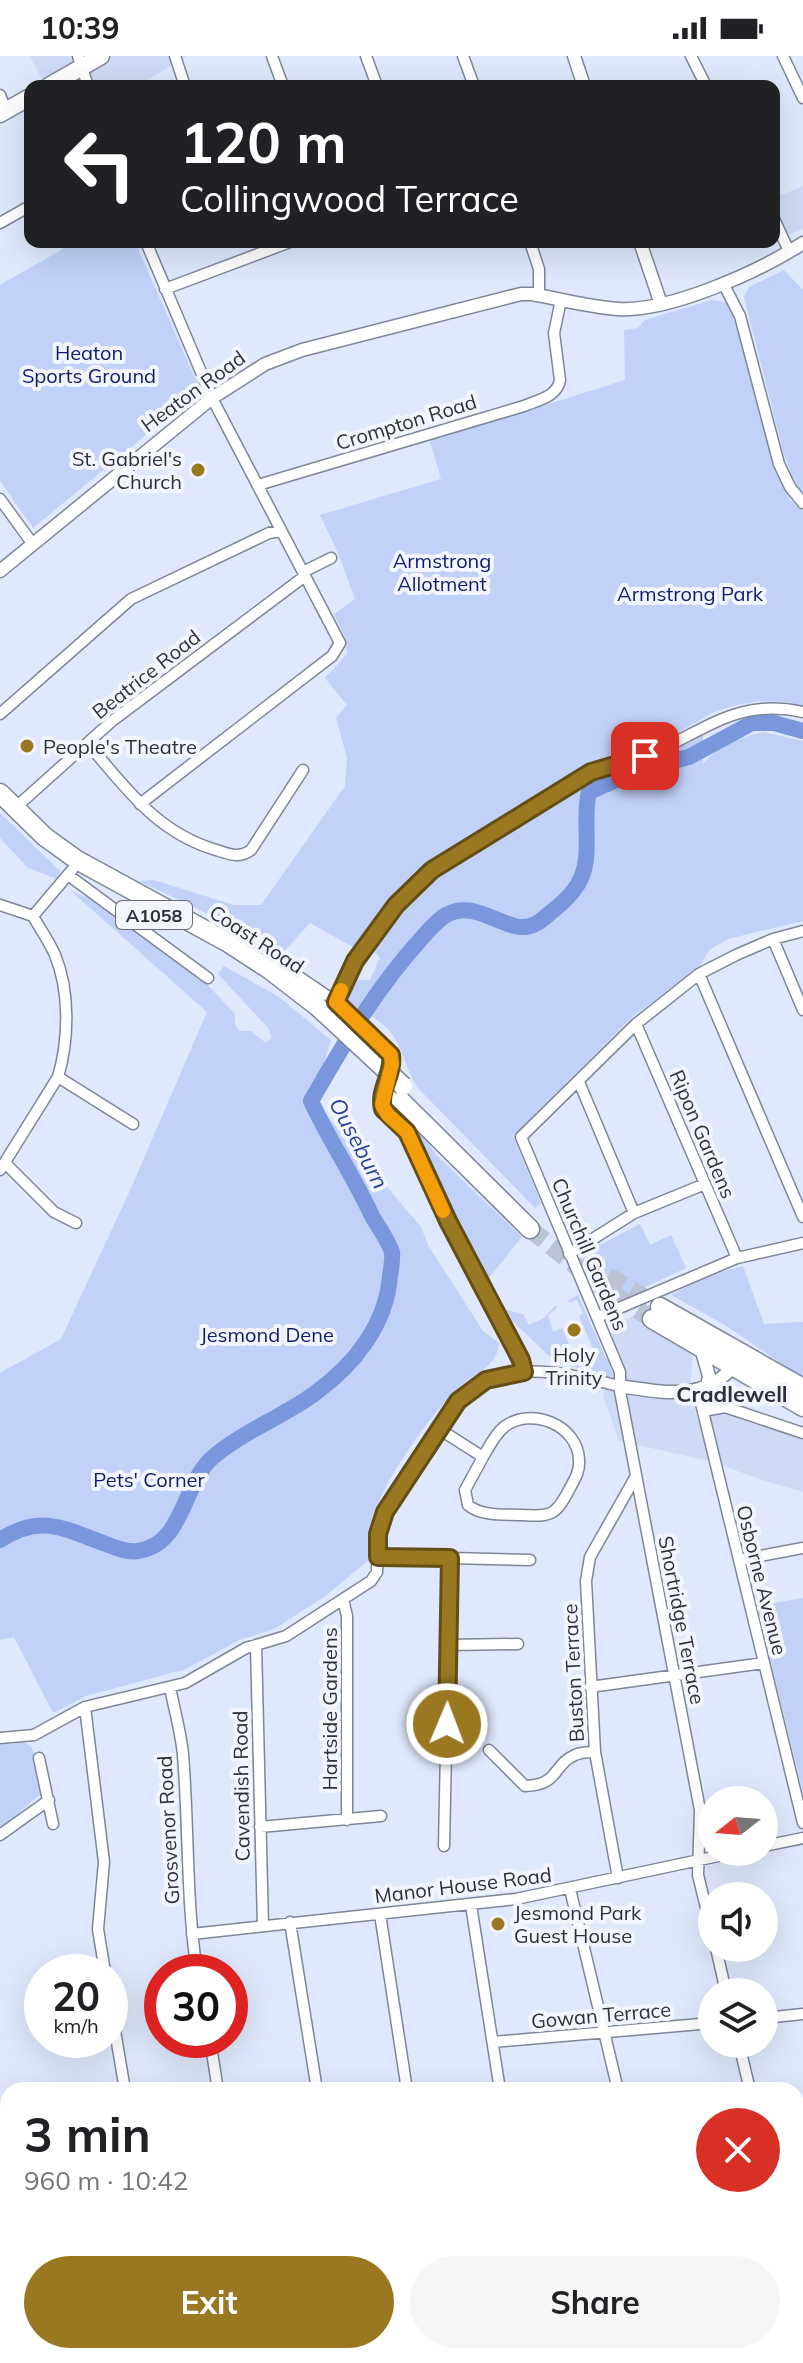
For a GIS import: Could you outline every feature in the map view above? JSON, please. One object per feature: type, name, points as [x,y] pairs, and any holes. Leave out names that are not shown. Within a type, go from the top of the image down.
[{"type":"highway","name":"Coast Road","points":[[0,793],[39,844],[70,872],[322,1008]]},
{"type":"highway","name":"Coast Road","points":[[8,807],[77,860],[227,942],[322,1008],[533,1225]]},
{"type":"highway","points":[[803,1388],[731,1356],[701,1348],[656,1313],[731,1356],[803,1407]]},
{"type":"main road","points":[[57,80],[80,62],[101,56]]},
{"type":"main road","points":[[2,106],[24,99]]},
{"type":"street","points":[[175,56],[183,80]]},
{"type":"street","points":[[272,56],[281,80]]},
{"type":"street","points":[[366,56],[375,80]]},
{"type":"street","points":[[463,56],[469,80]]},
{"type":"street","points":[[574,56],[582,80]]},
{"type":"street","points":[[691,56],[703,80]]},
{"type":"street","points":[[783,56],[803,98]]},
{"type":"street","points":[[0,223],[24,209]]},
{"type":"street","points":[[780,232],[789,251],[803,243]]},
{"type":"street","points":[[140,804],[339,648],[339,637],[212,398],[148,248]]},
{"type":"street","points":[[165,289],[274,248]]},
{"type":"street","points":[[532,248],[539,267],[539,295]]},
{"type":"street","points":[[642,248],[661,304]]},
{"type":"street","name":"Heaton Road","points":[[0,571],[212,398],[257,368],[302,350],[526,293],[617,309],[661,304],[723,283],[764,266],[789,251]]},
{"type":"street","points":[[723,283],[740,316],[779,464],[790,487],[803,503]]},
{"type":"street","name":"Crompton Road","points":[[258,485],[524,406],[553,393],[560,384],[554,333],[561,300]]},
{"type":"street","points":[[0,499],[32,543]]},
{"type":"street","points":[[0,714],[131,599],[269,533],[281,531]]},
{"type":"street","name":"Beatrice Road","points":[[8,807],[88,744],[112,721],[304,574],[331,558]]},
{"type":"street","points":[[322,1008],[396,905],[447,859],[591,772],[645,756],[739,712],[773,708],[803,712]]},
{"type":"street","points":[[88,744],[158,822],[178,835],[233,856],[251,850],[303,770]]},
{"type":"street","points":[[33,916],[70,872],[208,978]]},
{"type":"street","points":[[0,905],[33,916],[55,955],[65,998],[64,1048],[58,1077],[3,1166],[54,1212],[76,1223]]},
{"type":"street","points":[[634,1213],[579,1082],[636,1024],[699,974],[773,939],[803,931]]},
{"type":"street","points":[[773,939],[803,1010]]},
{"type":"street","points":[[280,964],[322,1008],[346,1011],[389,1052],[392,1061],[382,1098],[383,1109],[403,1126],[410,1138],[444,1214],[521,1360],[524,1372]]},
{"type":"street","points":[[699,974],[803,1217]]},
{"type":"street","name":"Ripon Gardens","points":[[636,1024],[737,1258]]},
{"type":"street","points":[[58,1077],[133,1124]]},
{"type":"street","name":"Churchill Gardens","points":[[579,1082],[521,1137],[620,1372],[619,1386]]},
{"type":"street","points":[[569,1254],[634,1213],[705,1184]]},
{"type":"street","points":[[598,1317],[737,1258],[803,1243]]},
{"type":"street","points":[[701,1348],[705,1385],[725,1407]]},
{"type":"street","points":[[0,1738],[34,1735],[85,1707],[199,1677],[241,1650],[286,1636],[375,1576],[378,1534],[385,1512],[458,1401],[472,1388],[491,1378],[524,1372],[566,1374],[619,1386],[673,1393],[719,1381],[731,1356]]},
{"type":"street","name":"Osborne Avenue","points":[[705,1385],[703,1411],[803,1823]]},
{"type":"street","name":"Shortridge Terrace","points":[[619,1386],[700,1810],[697,1862],[701,1882]]},
{"type":"street","points":[[703,1411],[725,1407],[803,1433]]},
{"type":"street","points":[[534,1418],[549,1422],[569,1434],[577,1448],[579,1462],[577,1474],[560,1508],[541,1516],[481,1512],[468,1505],[465,1490],[483,1457],[503,1428],[514,1421],[534,1418]]},
{"type":"street","points":[[439,1429],[483,1457]]},
{"type":"street","name":"Buston Terrace","points":[[618,1878],[595,1752],[586,1581],[590,1557],[636,1476]]},
{"type":"street","points":[[739,1560],[803,1548]]},
{"type":"street","points":[[378,1557],[530,1560]]},
{"type":"street","points":[[444,1846],[450,1558]]},
{"type":"street","name":"Hartside Gardens","points":[[343,1599],[347,1616],[347,1820]]},
{"type":"street","points":[[449,1645],[518,1644]]},
{"type":"street","name":"Cavendish Road","points":[[256,1645],[263,1926]]},
{"type":"street","points":[[590,1687],[764,1663]]},
{"type":"street","name":"Grosvenor Road","points":[[170,1687],[183,1755],[195,1954]]},
{"type":"street","points":[[85,1707],[104,1862],[98,1929],[102,1954]]},
{"type":"street","points":[[489,1750],[525,1786],[541,1785],[549,1781],[570,1758],[595,1752]]},
{"type":"street","points":[[39,1758],[53,1824]]},
{"type":"street","points":[[0,1835],[49,1800]]},
{"type":"street","points":[[260,1827],[381,1816]]},
{"type":"street","points":[[778,1843],[803,1838]]},
{"type":"street","name":"Manor House Road","points":[[192,1934],[471,1905],[570,1889],[697,1862]]},
{"type":"street","points":[[570,1889],[616,2082]]},
{"type":"street","points":[[471,1905],[499,2082]]},
{"type":"street","points":[[380,1914],[406,2082]]},
{"type":"street","points":[[290,1922],[316,2082]]},
{"type":"street","points":[[778,2017],[803,2014]]},
{"type":"street","name":"Gowan Terrace","points":[[493,2042],[698,2024]]},
{"type":"street","points":[[120,2058],[124,2082]]},
{"type":"street","points":[[213,2058],[217,2082]]},
{"type":"street","points":[[742,2058],[748,2082]]},
{"type":"shaded area","points":[[30,56],[188,56],[147,80],[42,79]]},
{"type":"shaded area","points":[[803,186],[803,229],[788,235],[780,218],[780,196]]},
{"type":"shaded area","points":[[636,1315],[693,1354],[690,1387],[697,1417],[718,1412],[803,1440],[803,1492],[710,1461],[619,1441],[603,1396],[610,1326]]},
{"type":"green space","name":"Heaton Sports Ground","points":[[65,248],[138,248],[199,387],[198,392],[33,528],[0,481],[0,285]]},
{"type":"green space","points":[[784,270],[803,290],[803,499],[799,496],[783,451],[744,297],[749,287]]},
{"type":"green space","name":"Armstrong Park","points":[[712,300],[725,302],[731,309],[777,468],[791,500],[803,511],[803,706],[757,701],[732,706],[714,712],[645,751],[593,767],[439,861],[355,948],[310,923],[281,955],[139,881],[154,880],[234,905],[261,905],[345,786],[347,758],[336,718],[347,705],[325,678],[347,654],[345,637],[334,614],[355,599],[320,515],[441,479],[430,441],[625,380],[624,330],[638,328],[645,320]]},
{"type":"green space","points":[[763,732],[803,741],[803,921],[728,939],[709,950],[700,966],[631,1018],[513,1136],[541,1203],[535,1208],[417,1087],[396,1040],[387,1028],[346,1001],[357,980],[370,980],[380,958],[371,947],[408,897],[432,875],[604,773],[670,754],[703,734],[703,764],[730,743]]},
{"type":"green space","points":[[0,813],[60,871],[57,879],[28,868],[0,838]]},
{"type":"green space","name":"Jesmond Dene","points":[[71,891],[96,901],[204,981],[235,1014],[235,1025],[240,1031],[251,1031],[266,1043],[272,1038],[269,1029],[218,974],[224,966],[279,997],[331,1040],[313,1099],[421,1227],[428,1245],[483,1331],[499,1343],[490,1364],[448,1399],[398,1465],[373,1516],[369,1560],[324,1597],[274,1629],[239,1640],[186,1669],[86,1696],[53,1713],[14,1637],[0,1640],[0,1373],[61,1339],[132,1186],[207,1012]]},
{"type":"green space","points":[[394,1103],[424,1136],[436,1155],[522,1237],[487,1280],[440,1191],[418,1140],[392,1107]]},
{"type":"green space","points":[[640,1224],[650,1245],[671,1235],[686,1268],[609,1304],[602,1303],[581,1255]]},
{"type":"green space","points":[[743,1266],[764,1324],[803,1322],[803,1378],[725,1325],[671,1295],[708,1276]]},
{"type":"green space","points":[[578,1295],[612,1372],[608,1378],[559,1362],[499,1308],[523,1314],[529,1325],[544,1318],[556,1305],[557,1308],[548,1315],[553,1332],[562,1328],[575,1358],[580,1357],[583,1363],[592,1359],[589,1352],[593,1349],[579,1316],[583,1313],[577,1300],[569,1303],[568,1300]]},
{"type":"green space","points":[[803,1598],[803,1792],[757,1606]]},
{"type":"green space","points":[[24,1742],[32,1748],[44,1791],[0,1829],[0,1745]]},
{"type":"waterway","name":"Ouseburn","points":[[0,1540],[27,1527],[52,1526],[125,1550],[138,1551],[153,1546],[173,1526],[194,1484],[211,1459],[235,1441],[314,1394],[342,1371],[365,1343],[382,1312],[392,1252],[311,1101],[375,997],[433,925],[459,910],[482,914],[515,926],[538,923],[567,898],[582,876],[589,792],[639,770],[689,757],[752,723],[774,723],[803,731]]},
{"type":"tunnel","points":[[530,1229],[602,1287],[652,1319]]},
{"type":"tunnel","points":[[608,1276],[660,1307]]},
{"type":"slow traffic","points":[[341,990],[336,1002],[391,1055],[392,1064],[382,1098],[383,1109],[407,1132],[443,1211]]},
{"type":"place","name":"St. Gabriel's Church","points":[[198,470]]},
{"type":"place","name":"People's Theatre","points":[[27,746]]},
{"type":"place","name":"Holy Trinity","points":[[574,1330]]},
{"type":"place","name":"Jesmond Park Guest House","points":[[498,1924]]},
{"type":"district","name":"Cradlewell","points":[[732,1394]]},
{"type":"route","points":[[447,1724],[450,1558],[378,1557],[379,1526],[385,1512],[464,1395],[486,1380],[524,1372],[521,1360],[444,1214],[410,1138],[403,1126],[383,1109],[382,1098],[391,1070],[391,1055],[336,1002],[355,961],[396,905],[432,870],[574,781],[591,772],[645,756]]},
{"type":"park label","name":"Armstrong Allotment","points":[[442,572]]},
{"type":"park label","name":"Pets' Corner","points":[[149,1479]]}]
